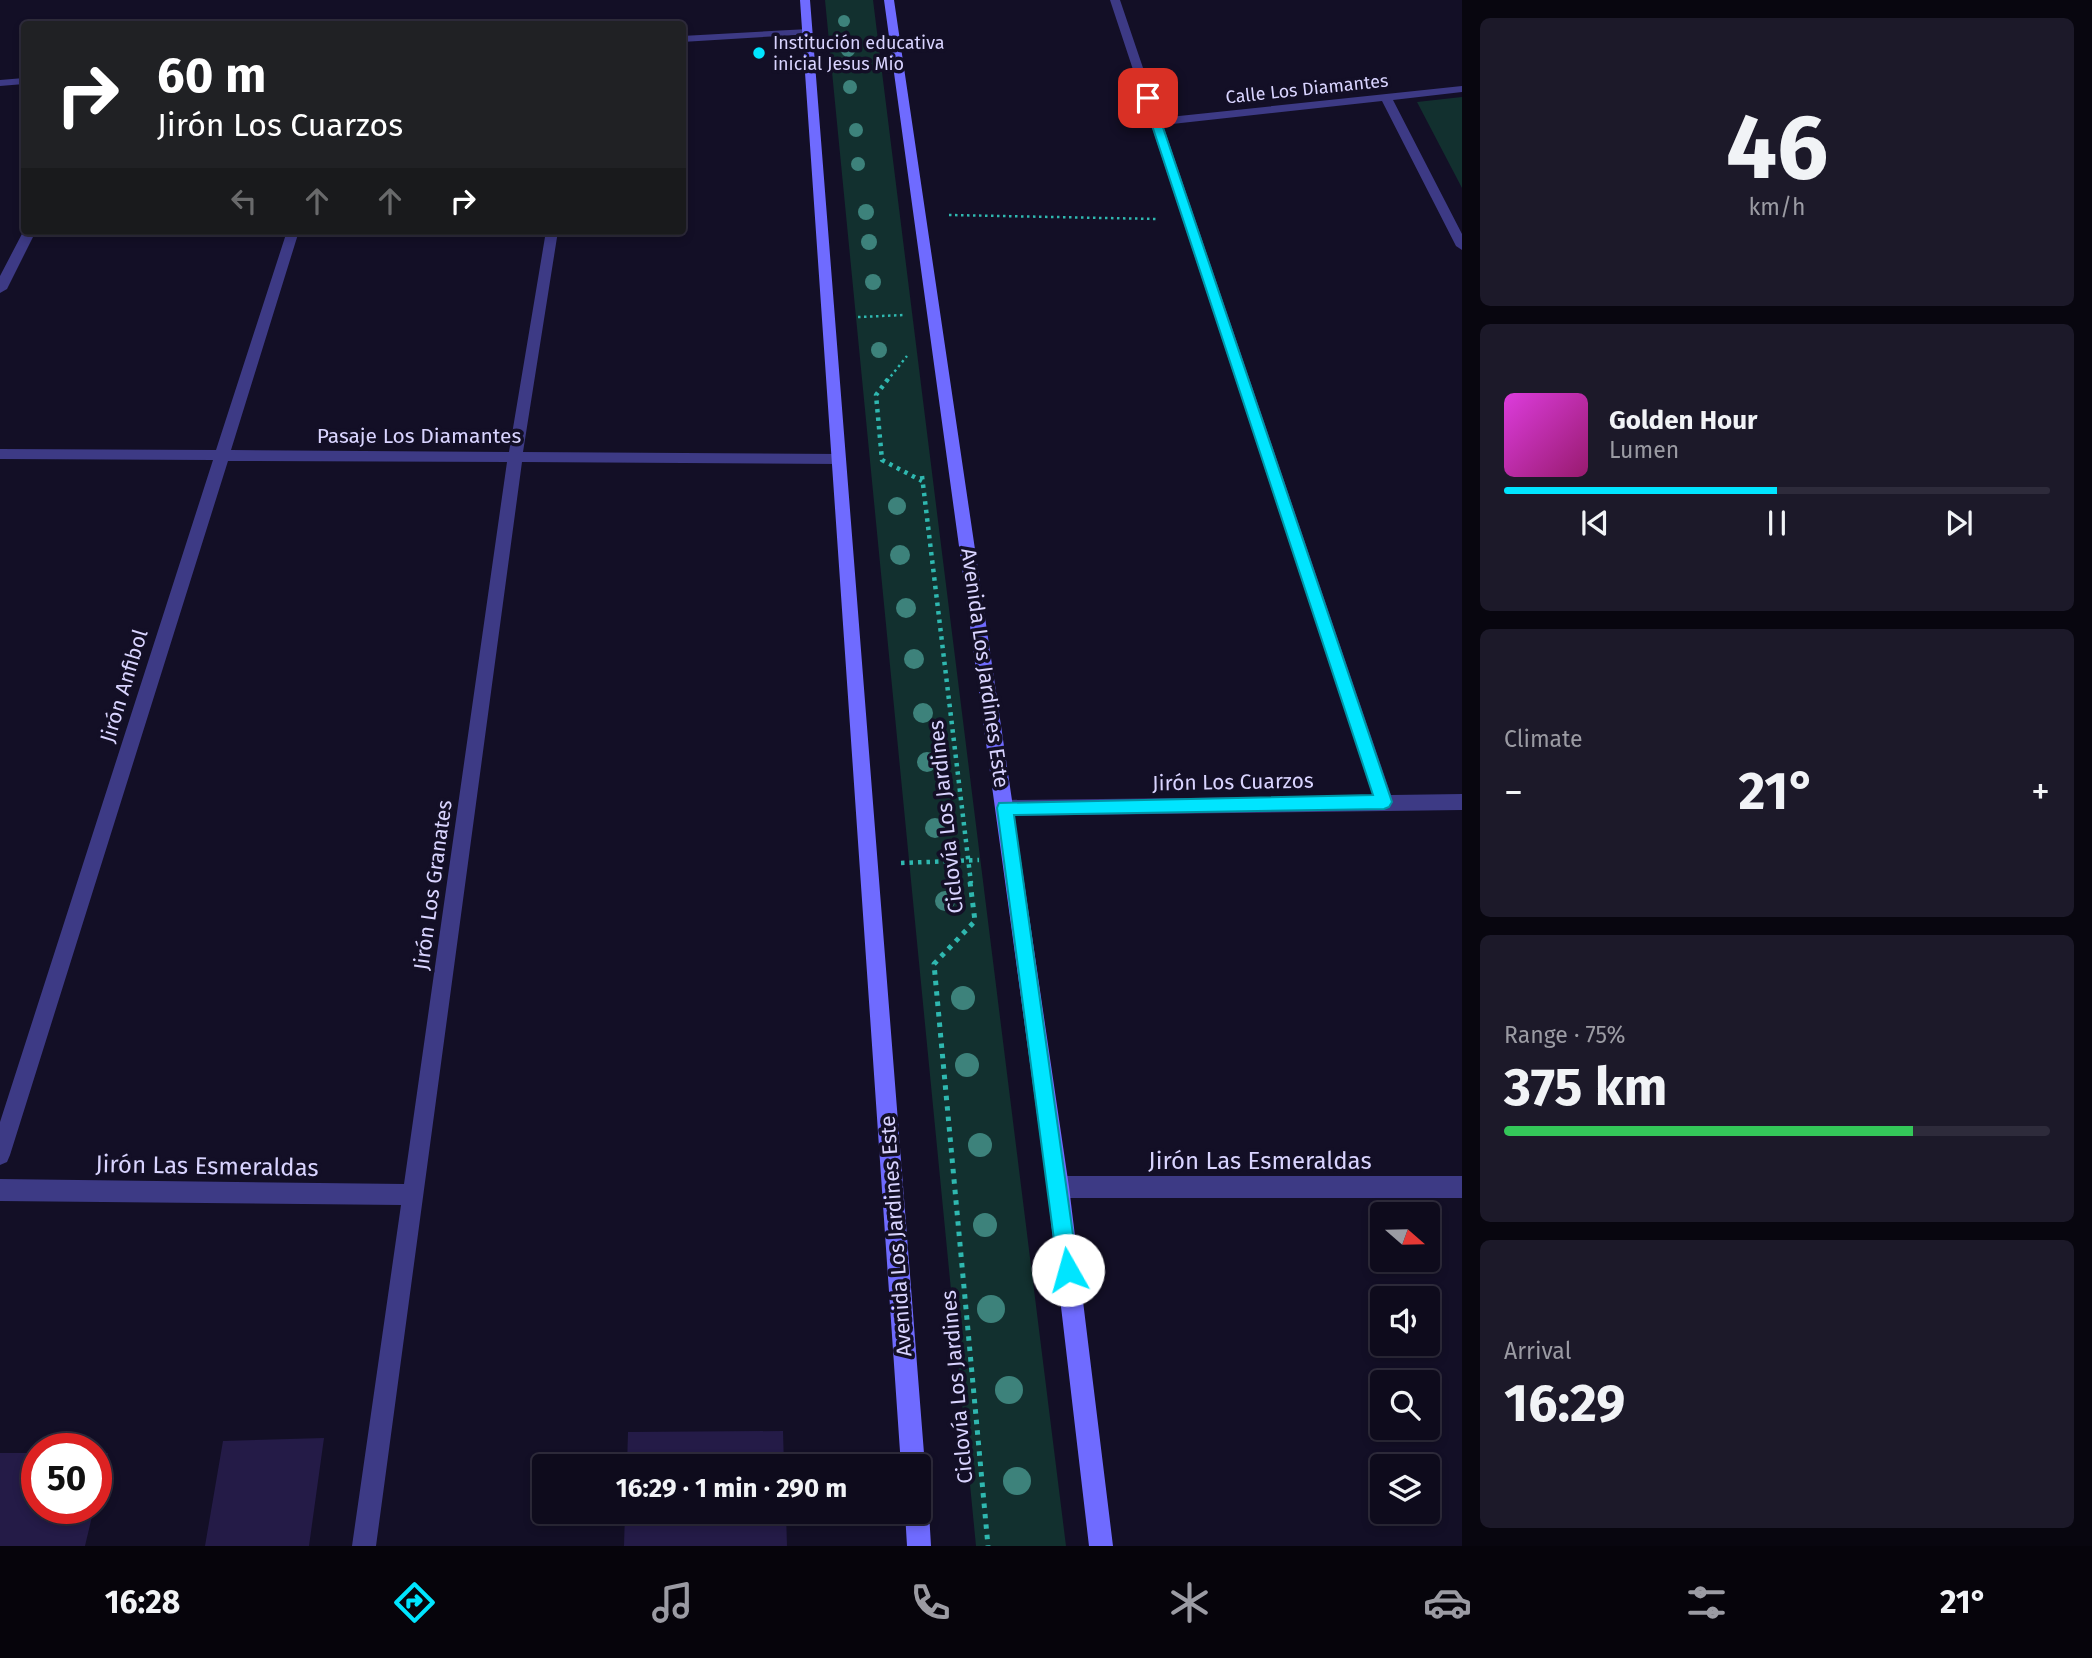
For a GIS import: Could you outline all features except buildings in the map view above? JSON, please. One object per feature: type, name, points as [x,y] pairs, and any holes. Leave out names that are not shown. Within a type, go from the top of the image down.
[{"type":"main road","name":"Avenida Los Jardines Este","points":[[805,0],[912,1454]]},
{"type":"main road","name":"Avenida Los Jardines Este","points":[[890,0],[1058,1187],[1101,1546]]},
{"type":"main road","points":[[918,1524],[919,1546]]},
{"type":"street","points":[[1115,0],[1384,802]]},
{"type":"street","points":[[686,39],[808,32]]},
{"type":"street","points":[[0,83],[21,81]]},
{"type":"street","name":"Calle Los Diamantes","points":[[1156,122],[1462,89]]},
{"type":"street","points":[[1386,98],[1462,246]]},
{"type":"street","points":[[0,289],[28,235]]},
{"type":"street","name":"Jirón Anfibol","points":[[0,1155],[292,235]]},
{"type":"street","name":"Jirón Los Granates","points":[[364,1546],[515,457],[551,235]]},
{"type":"street","name":"Pasaje Los Diamantes","points":[[0,454],[839,459]]},
{"type":"street","name":"Jirón Los Cuarzos","points":[[1005,808],[1462,802]]},
{"type":"street","name":"Jirón Las Esmeraldas","points":[[1058,1187],[1462,1187]]},
{"type":"street","name":"Jirón Las Esmeraldas","points":[[0,1190],[413,1195]]},
{"type":"path","points":[[920,214],[1189,220]]},
{"type":"path","points":[[828,317],[934,315]]},
{"type":"path","name":"Ciclovía Los Jardines","points":[[907,356],[876,396],[882,460],[922,482],[975,920],[934,964],[988,1546]]},
{"type":"path","points":[[869,864],[1012,859]]},
{"type":"green space","points":[[825,0],[873,0],[1066,1546],[976,1546]]},
{"type":"green space","points":[[1462,97],[1462,188],[1417,102]]},
{"type":"place","name":"Institución educativa inicial Jesus Mio","points":[[759,53]]},
{"type":"route","points":[[1068,1270],[1005,808],[1384,802],[1148,98]]}]
